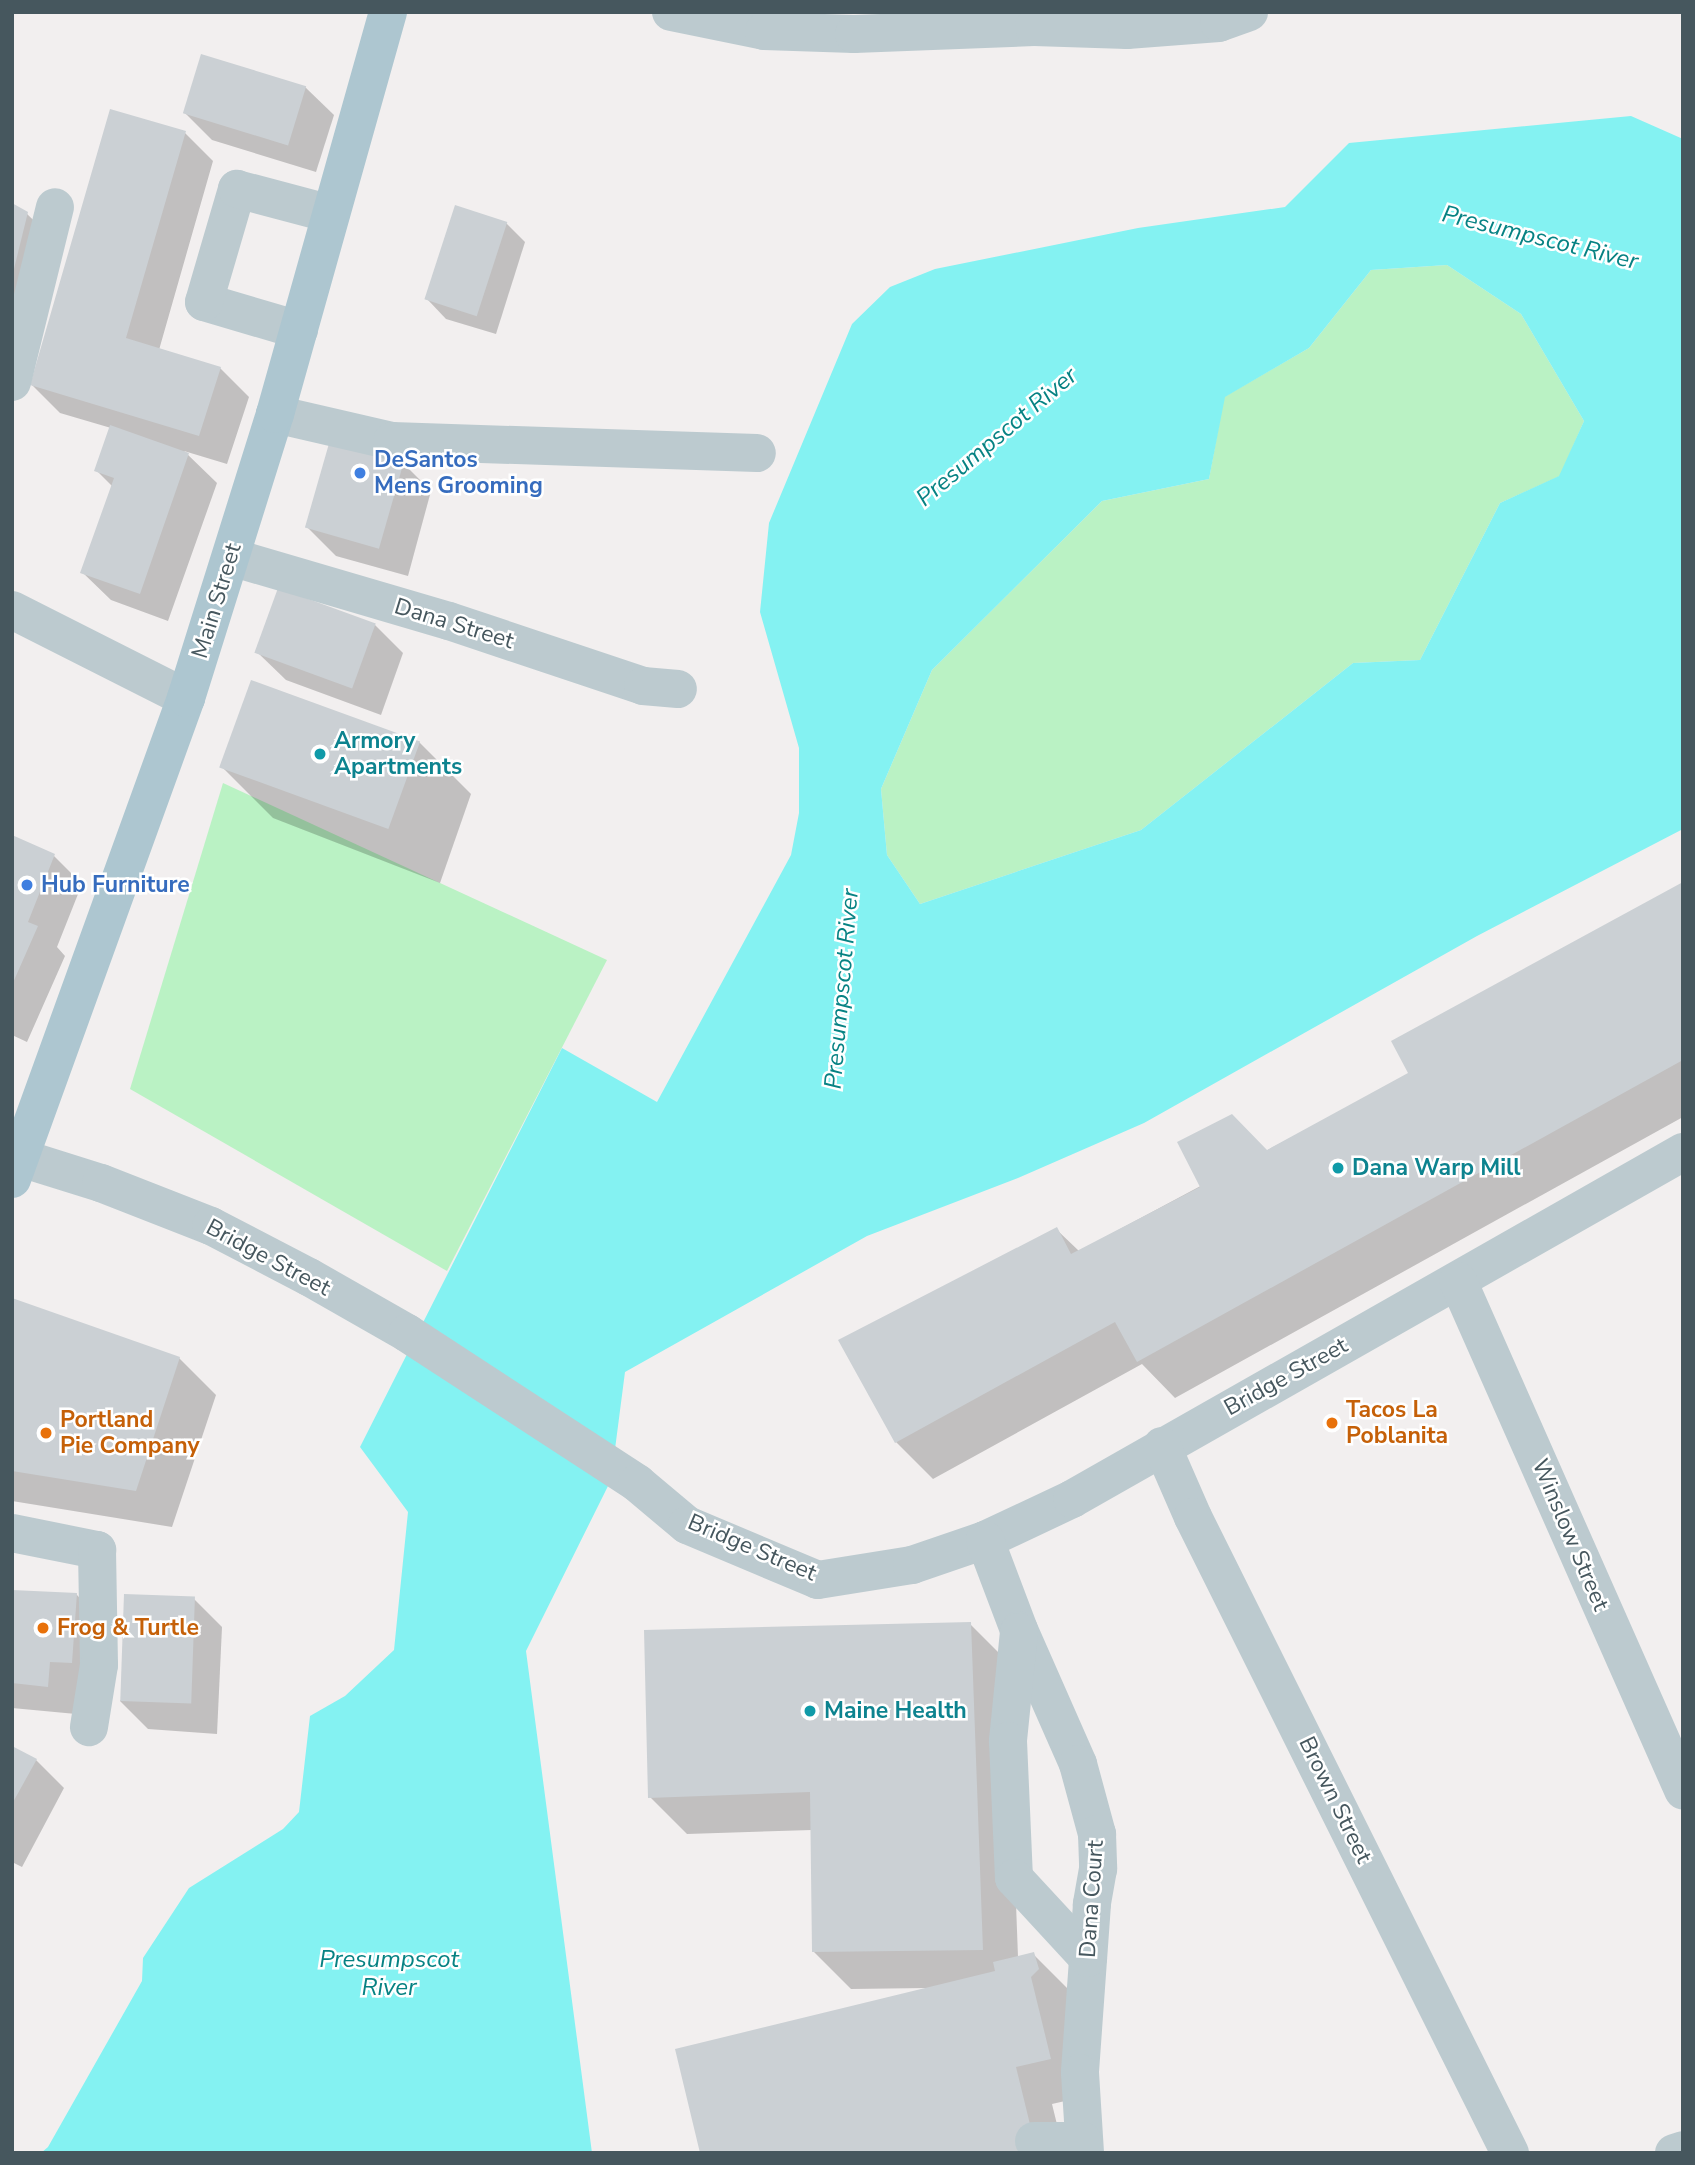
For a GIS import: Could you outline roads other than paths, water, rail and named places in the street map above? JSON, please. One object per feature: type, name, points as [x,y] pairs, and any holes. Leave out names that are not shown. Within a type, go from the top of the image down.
[{"type":"main road","name":"Main Street","points":[[17,1169],[111,912],[155,779],[187,698],[275,414],[388,12]]},
{"type":"street","points":[[671,12],[764,31],[854,34],[1034,27],[1127,30],[1219,23],[1250,12]]},
{"type":"street","points":[[299,330],[204,302],[237,189],[331,214]]},
{"type":"street","points":[[12,382],[55,207]]},
{"type":"street","points":[[275,414],[392,441],[757,453]]},
{"type":"street","name":"Dana Street","points":[[231,557],[449,621],[643,686],[678,689]]},
{"type":"street","points":[[12,610],[187,698]]},
{"type":"street","name":"Bridge Street","points":[[17,1169],[101,1183],[211,1226],[310,1277],[407,1333],[637,1483],[687,1525],[818,1580],[912,1565],[985,1541],[1072,1499],[1683,1152]]},
{"type":"street","name":"Winslow Street","points":[[1458,1281],[1683,1790]]},
{"type":"street","name":"Brown Street","points":[[1162,1446],[1200,1530],[1510,2153]]},
{"type":"street","points":[[12,1533],[97,1550],[99,1665],[89,1727]]},
{"type":"street","name":"Dana Court","points":[[985,1541],[1019,1630],[1079,1764],[1097,1834],[1098,1869],[1088,1958],[1080,2073],[1084,2147]]},
{"type":"street","points":[[1019,1630],[1008,1741],[1014,1878],[1088,1958]]},
{"type":"street","points":[[1034,2141],[1084,2147]]},
{"type":"street","points":[[1674,2153],[1683,2150]]},
{"type":"water","name":"Presumpscot River","points":[[1631,116],[1683,139],[1683,829],[1477,936],[1144,1123],[1018,1178],[867,1236],[625,1372],[611,1480],[526,1651],[592,2153],[41,2153],[48,2147],[142,1981],[143,1958],[189,1888],[283,1829],[299,1812],[310,1716],[345,1696],[394,1650],[408,1512],[360,1447],[562,1048],[657,1102],[791,855],[799,813],[799,748],[760,612],[769,523],[852,324],[890,287],[935,269],[1138,228],[1285,207],[1349,143]],"holes":[[[1447,265],[1521,314],[1584,421],[1559,476],[1500,503],[1420,660],[1353,663],[1141,830],[920,904],[887,855],[881,789],[932,670],[1102,501],[1209,479],[1225,397],[1309,348],[1371,270]]]},
{"type":"place","name":"DeSantos Mens Grooming","points":[[360,473]]},
{"type":"place","name":"Armory Apartments","points":[[320,754]]},
{"type":"place","name":"Hub Furniture","points":[[27,885]]},
{"type":"place","name":"Dana Warp Mill","points":[[1338,1168]]},
{"type":"place","name":"Tacos La Poblanita","points":[[1332,1423]]},
{"type":"place","name":"Portland Pie Company","points":[[46,1433]]},
{"type":"place","name":"Frog & Turtle","points":[[43,1628]]},
{"type":"place","name":"Maine Health","points":[[810,1711]]}]
